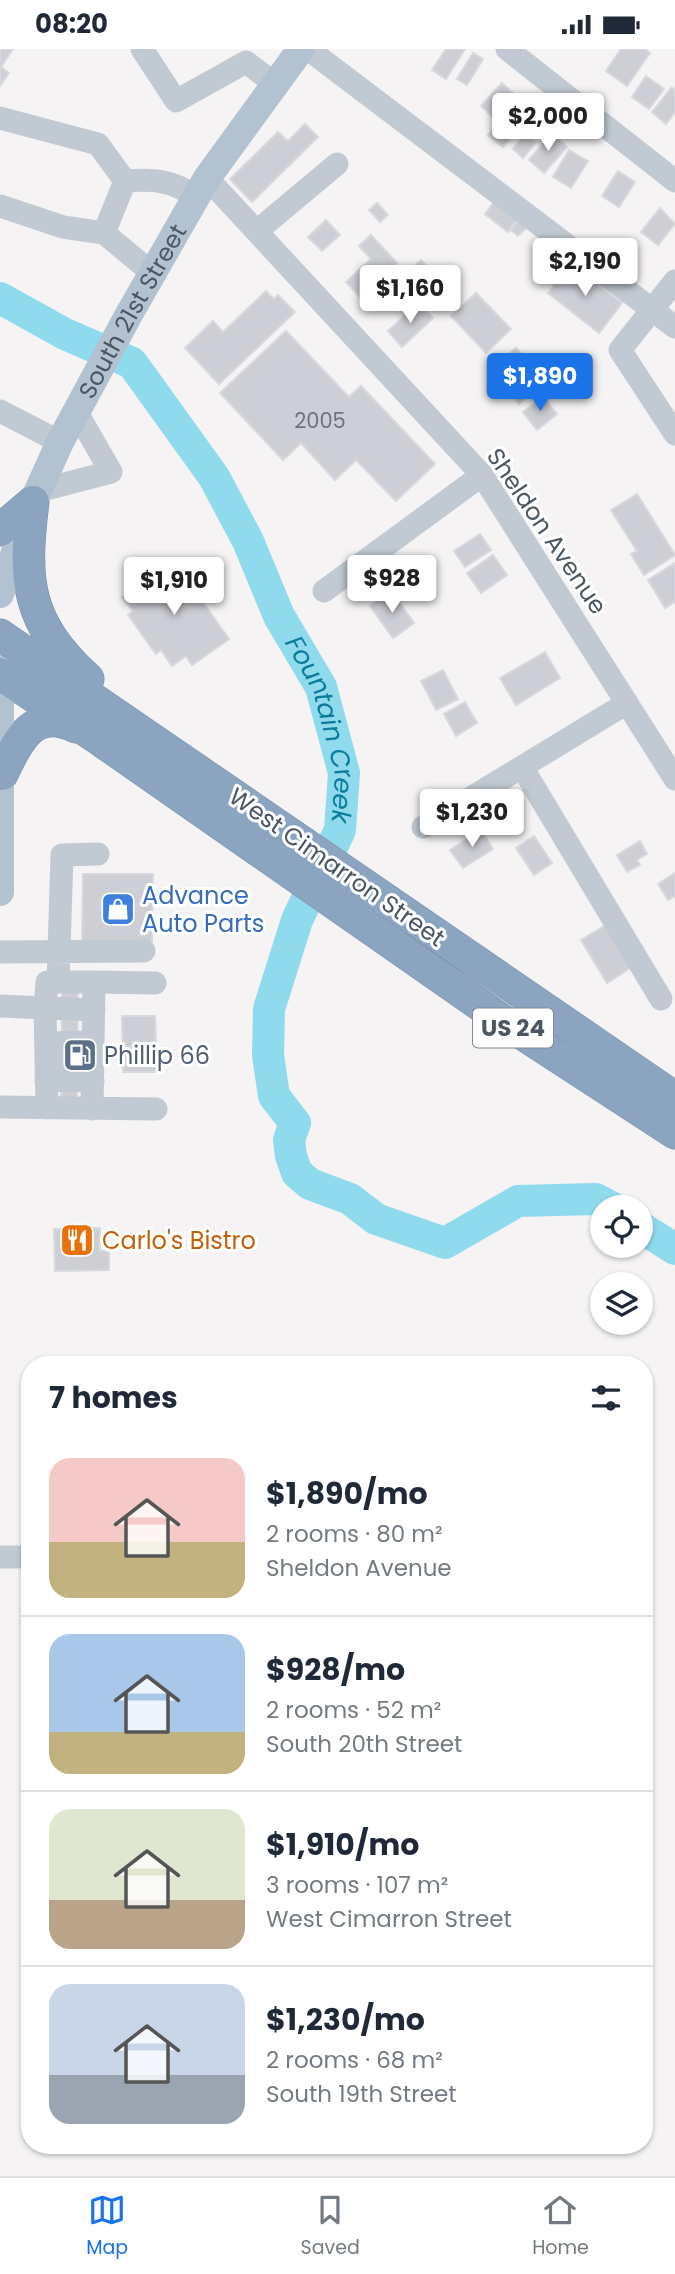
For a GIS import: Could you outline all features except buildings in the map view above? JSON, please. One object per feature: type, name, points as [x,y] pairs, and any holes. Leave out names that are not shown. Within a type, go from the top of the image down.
[{"type":"highway","points":[[0,530],[35,496]]},
{"type":"highway","points":[[35,496],[28,538],[29,589],[47,635],[77,669],[151,736]]},
{"type":"highway","name":"West Cimarron Street","points":[[0,635],[151,736],[277,826],[675,1098]]},
{"type":"highway","name":"West Cimarron Street","points":[[0,673],[509,1025],[675,1133]]},
{"type":"highway","points":[[2,774],[24,733],[41,721],[65,722],[96,737]]},
{"type":"main road","name":"South 21st Street","points":[[0,594],[35,496],[76,411],[128,316],[201,188],[301,49]]},
{"type":"main road","points":[[0,673],[0,892]]},
{"type":"street","points":[[142,49],[176,101],[246,62],[275,84]]},
{"type":"street","points":[[308,49],[675,327]]},
{"type":"street","points":[[508,49],[675,181]]},
{"type":"street","points":[[0,118],[98,144],[125,181]]},
{"type":"street","points":[[257,232],[337,164]]},
{"type":"street","points":[[125,181],[154,179],[201,188]]},
{"type":"street","points":[[104,233],[125,181]]},
{"type":"street","name":"Sheldon Avenue","points":[[201,188],[257,232],[482,475],[675,779]]},
{"type":"street","points":[[0,207],[63,227],[104,233],[152,273]]},
{"type":"street","points":[[675,281],[620,351],[675,434]]},
{"type":"street","points":[[0,411],[60,442]]},
{"type":"street","points":[[35,496],[111,472],[76,411]]},
{"type":"street","points":[[324,591],[482,475]]},
{"type":"street","points":[[423,827],[627,703]]},
{"type":"street","points":[[522,767],[661,999]]},
{"type":"street","points":[[58,982],[62,855],[98,854]]},
{"type":"street","points":[[0,952],[144,951]]},
{"type":"street","points":[[47,1108],[47,982],[155,983]]},
{"type":"street","points":[[92,1109],[94,982]]},
{"type":"street","points":[[0,1006],[46,1044],[93,1044]]},
{"type":"street","points":[[46,1044],[93,1044]]},
{"type":"street","points":[[46,1044],[93,1044]]},
{"type":"street","points":[[0,1107],[156,1109]]},
{"type":"street","points":[[0,1557],[21,1557]]},
{"type":"waterway","name":"Fountain Creek","points":[[0,298],[65,334],[132,363],[214,477],[248,541],[279,616],[321,687],[344,773],[340,830],[297,920],[269,1009],[268,1055],[274,1096],[295,1123],[289,1140],[297,1173],[310,1184],[350,1199],[376,1219],[445,1243],[518,1201],[590,1199]]},
{"type":"waterway","name":"Fountain Creek","points":[[653,1235],[675,1249]]},
{"type":"place","name":"Advance Auto Parts","points":[[118,909]]},
{"type":"place","name":"Phillip 66","points":[[80,1055]]},
{"type":"place","name":"Carlo's Bistro","points":[[77,1240]]}]
